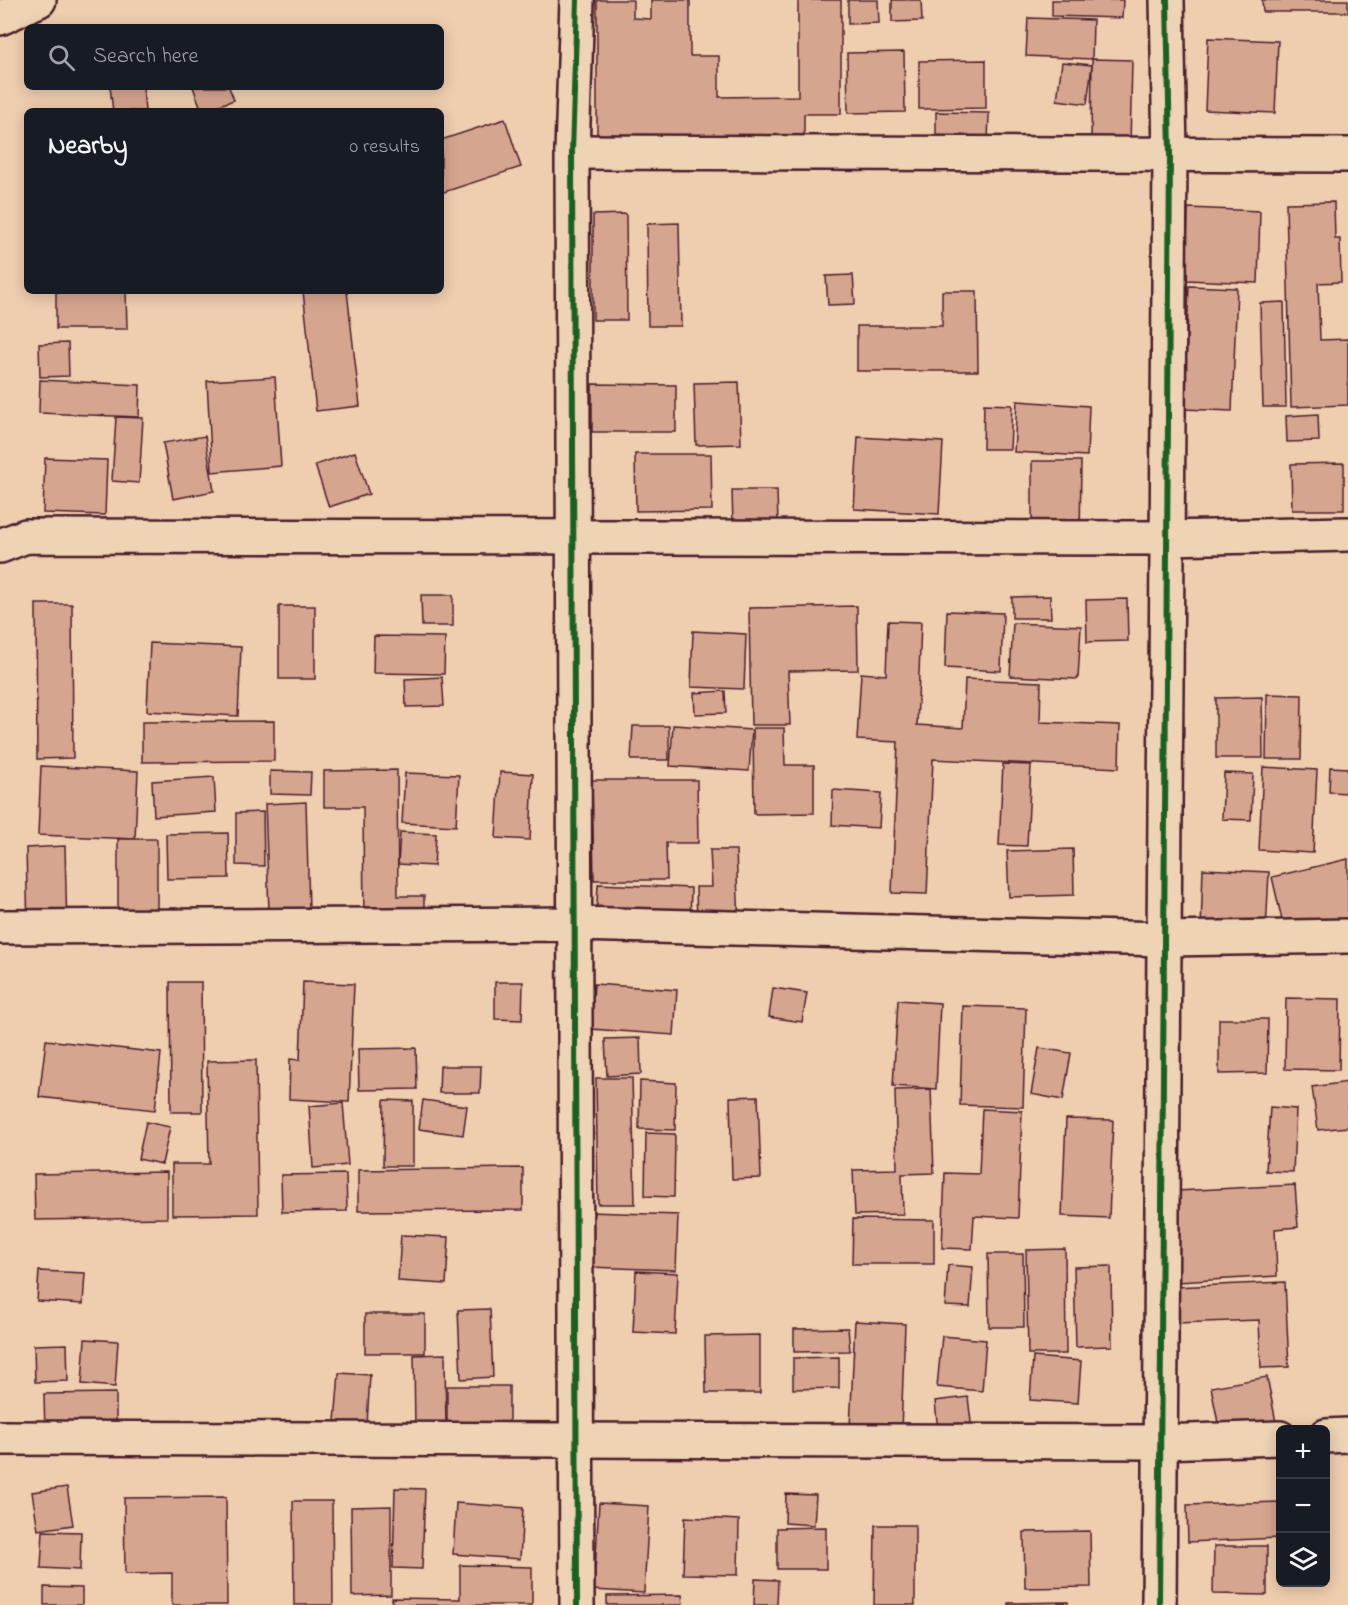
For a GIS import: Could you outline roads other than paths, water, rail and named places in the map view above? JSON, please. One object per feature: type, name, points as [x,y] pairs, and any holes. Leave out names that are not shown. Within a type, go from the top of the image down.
[{"type":"street","points":[[0,18],[39,0]]},
{"type":"street","points":[[577,0],[572,152],[577,1605]]},
{"type":"street","points":[[1159,1605],[1170,154],[1167,0]]},
{"type":"street","points":[[572,152],[1348,155]]},
{"type":"street","points":[[0,546],[26,536],[1167,538],[1348,534]]},
{"type":"street","points":[[0,927],[574,924],[1164,939],[1348,936]]},
{"type":"street","points":[[1330,1436],[1348,1435]]},
{"type":"street","points":[[0,1438],[1160,1442],[1276,1438]]}]
